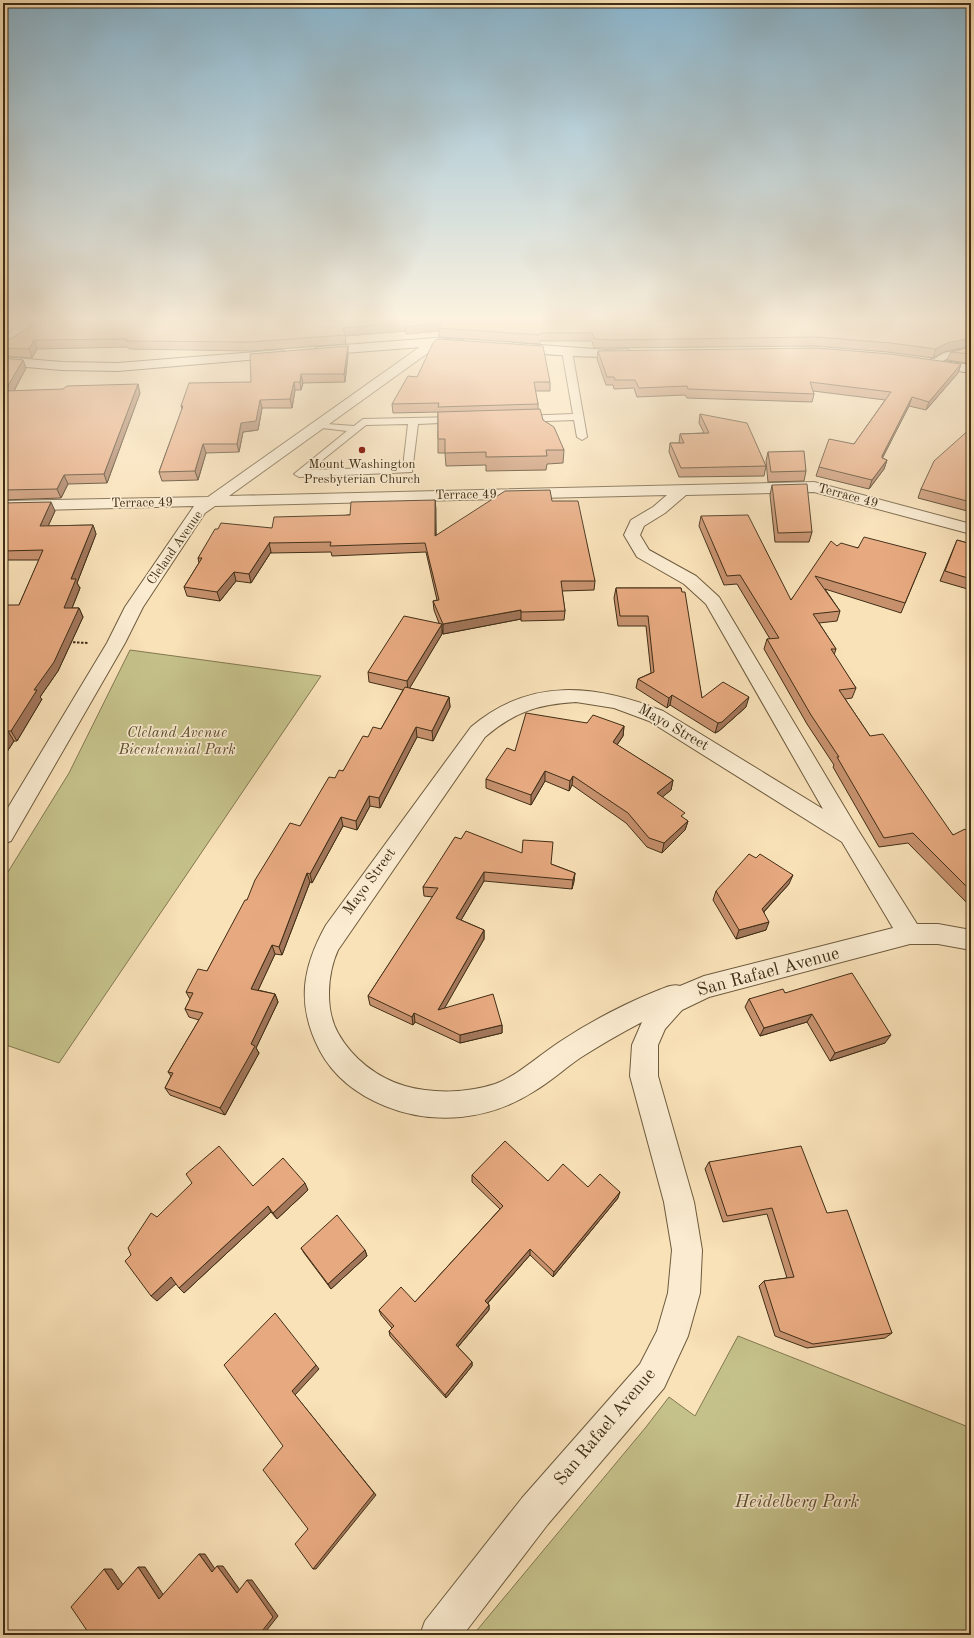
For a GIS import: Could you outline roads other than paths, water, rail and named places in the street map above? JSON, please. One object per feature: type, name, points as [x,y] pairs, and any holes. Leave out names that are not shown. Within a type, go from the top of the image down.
[{"type":"street","name":"Cleland Avenue","points":[[3,835],[116,643],[134,607],[199,510],[357,397]]},
{"type":"street","name":"Terrace 49","points":[[3,506],[814,486],[971,529]]},
{"type":"street","points":[[682,490],[659,510],[637,523],[632,535],[642,553],[690,580],[713,601],[850,836],[910,934],[938,934],[971,940]]},
{"type":"street","name":"Mayo Street","points":[[704,987],[658,1002],[607,1026],[517,1088],[484,1101],[450,1106],[412,1102],[382,1091],[356,1074],[335,1051],[321,1024],[316,992],[321,961],[335,932],[478,732],[497,717],[523,704],[545,698],[573,695],[605,698],[631,705],[656,716],[850,836]]},
{"type":"street","name":"San Rafael Avenue","points":[[439,1635],[535,1511],[652,1376],[672,1336],[684,1293],[687,1250],[679,1202],[644,1076],[645,1045],[656,1021],[673,1002],[704,987],[910,934]]},
{"type":"lane","points":[[575,397],[582,437]]},
{"type":"lane","points":[[510,419],[578,417]]},
{"type":"lane","points":[[414,421],[408,470],[299,474],[363,422],[414,421],[472,420]]},
{"type":"lane","points":[[318,425],[356,429]]},
{"type":"place","name":"Mount Washington Presbyterian Church","points":[[362,450]]},
{"type":"park label","name":"Cleland Avenue Bicentennial Park","points":[[177,742]]},
{"type":"park label","name":"Heidelberg Park","points":[[797,1502]]}]
